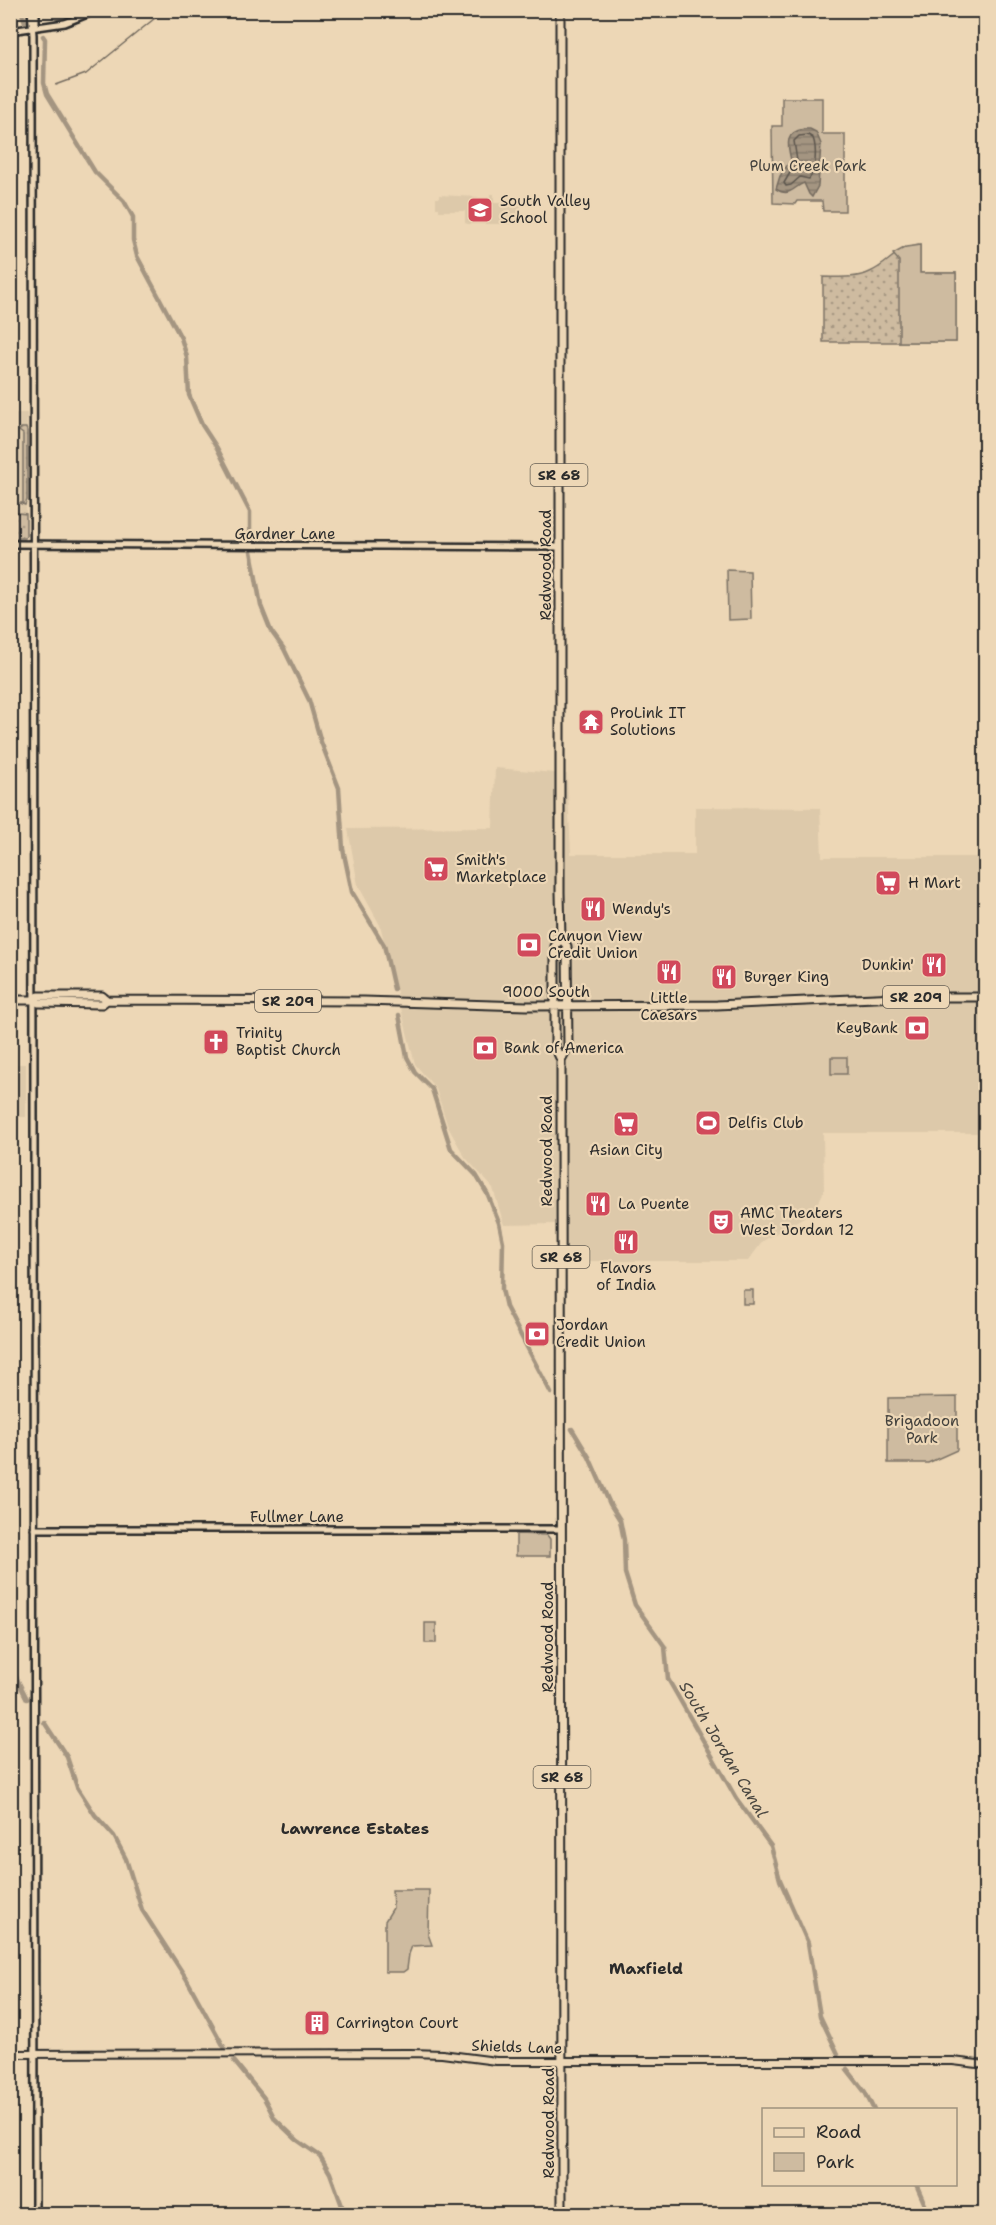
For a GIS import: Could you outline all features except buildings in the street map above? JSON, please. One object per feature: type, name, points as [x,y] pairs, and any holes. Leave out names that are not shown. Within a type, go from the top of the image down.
[{"type":"main road","name":"Redwood Road","points":[[560,10],[561,939],[567,946],[568,1006],[568,1047],[561,1060]]},
{"type":"main road","name":"Redwood Road","points":[[561,939],[555,946],[555,1047],[561,1060],[562,2214]]},
{"type":"main road","name":"9000 South","points":[[10,1000],[92,1004],[102,1004],[107,1000],[376,1001],[568,1006],[717,1005],[898,997],[986,997]]},
{"type":"main road","name":"Shields Lane","points":[[10,2054],[411,2053],[442,2054],[490,2061],[953,2061],[986,2065]]},
{"type":"street","points":[[31,10],[33,28],[35,2214]]},
{"type":"street","points":[[33,28],[36,22],[36,10]]},
{"type":"street","points":[[10,31],[65,23],[97,10]]},
{"type":"street","name":"Gardner Lane","points":[[10,544],[560,547]]},
{"type":"street","name":"Fullmer Lane","points":[[34,1528],[561,1529]]},
{"type":"shaded area","name":"South Valley School","points":[[490,194],[494,194],[494,203],[511,203],[514,197],[521,197],[521,221],[516,224],[468,224],[465,223],[465,211],[439,211],[439,208],[436,208],[436,198],[439,198],[439,195],[478,197],[478,199],[487,199],[487,203],[490,204]]},
{"type":"shaded area","points":[[11,413],[27,413],[25,538],[11,538]]},
{"type":"shaded area","points":[[495,768],[567,774],[571,854],[695,854],[695,807],[820,808],[822,857],[985,857],[985,1133],[823,1133],[824,1191],[814,1211],[763,1241],[748,1261],[556,1261],[555,1224],[504,1225],[493,1188],[465,1157],[448,1127],[436,1089],[415,1064],[380,925],[358,885],[348,829],[493,828]]},
{"type":"shaded area","points":[[11,1064],[26,1064],[26,1117],[11,1117]]},
{"type":"green space","name":"Plum Creek Park","points":[[782,98],[822,98],[822,134],[845,134],[845,211],[823,211],[822,201],[797,201],[795,204],[773,203],[772,126],[782,126]]},
{"type":"green space","points":[[920,245],[920,273],[956,273],[956,342],[823,342],[823,277],[859,276],[877,268],[899,252]]},
{"type":"green space","points":[[920,245],[920,273],[956,273],[956,342],[899,342],[899,261],[893,254],[906,247]]},
{"type":"green space","points":[[21,428],[26,428],[27,431],[27,500],[25,505],[19,503],[23,503],[23,434],[19,431]]},
{"type":"green space","points":[[11,512],[26,514],[25,538],[11,538]]},
{"type":"green space","points":[[727,570],[750,571],[751,619],[728,620]]},
{"type":"green space","points":[[831,1057],[847,1057],[847,1074],[831,1074]]},
{"type":"green space","points":[[743,1290],[753,1290],[753,1304],[743,1304]]},
{"type":"green space","name":"Brigadoon Park","points":[[957,1397],[957,1450],[928,1463],[888,1463],[888,1398]]},
{"type":"green space","points":[[516,1534],[547,1535],[550,1539],[550,1556],[516,1556]]},
{"type":"green space","points":[[425,1623],[436,1623],[436,1643],[425,1643]]},
{"type":"green space","points":[[392,1890],[429,1890],[428,1934],[432,1945],[412,1946],[407,1969],[403,1972],[385,1972],[385,1921],[393,1908]]},
{"type":"water","points":[[804,129],[816,132],[821,144],[818,186],[812,197],[804,183],[788,192],[776,189],[780,176],[791,160],[788,144],[790,136]]},
{"type":"waterway","points":[[56,85],[86,74],[165,10]]},
{"type":"waterway","name":"South Jordan Canal","points":[[22,13],[25,22]]},
{"type":"waterway","name":"South Jordan Canal","points":[[43,36],[45,39],[44,83],[47,94],[95,172],[124,201],[133,217],[133,240],[137,256],[181,338],[187,357],[189,395],[202,425],[217,448],[250,512],[250,540]]},
{"type":"waterway","name":"South Jordan Canal","points":[[251,551],[261,606],[271,631],[284,649],[309,700],[321,742],[339,788],[343,849],[352,892],[384,945],[394,989]]},
{"type":"waterway","name":"South Jordan Canal","points":[[399,1015],[407,1057],[415,1072],[432,1089],[451,1149],[476,1175],[488,1195],[499,1223],[503,1242],[502,1289],[506,1307],[551,1393]]},
{"type":"waterway","name":"South Jordan Canal","points":[[572,1429],[589,1457],[610,1504],[620,1520],[624,1540],[625,1573],[635,1605],[665,1647],[668,1679],[736,1798],[771,1846],[780,1880],[808,1943],[820,2016],[838,2054]]},
{"type":"waterway","points":[[10,1649],[16,1677],[27,1699]]},
{"type":"waterway","points":[[44,1722],[67,1757],[77,1787],[95,1815],[114,1836],[126,1859],[142,1910],[186,1978],[224,2047]]},
{"type":"waterway","points":[[234,2061],[264,2098],[275,2119],[297,2140],[320,2156],[330,2173],[345,2214]]},
{"type":"waterway","name":"South Jordan Canal","points":[[847,2069],[865,2092],[873,2108]]},
{"type":"waterway","name":"South Jordan Canal","points":[[917,2186],[929,2214]]},
{"type":"tram line","points":[[10,13],[17,10]]},
{"type":"place","name":"South Valley School","points":[[480,210]]},
{"type":"place","name":"ProLink IT Solutions","points":[[591,722]]},
{"type":"place","name":"Smith's Marketplace","points":[[436,869]]},
{"type":"place","name":"H Mart","points":[[888,883]]},
{"type":"place","name":"Wendy's","points":[[593,909]]},
{"type":"place","name":"Canyon View Credit Union","points":[[529,945]]},
{"type":"place","name":"Dunkin'","points":[[934,965]]},
{"type":"place","name":"Little Caesars","points":[[669,972]]},
{"type":"place","name":"Burger King","points":[[724,977]]},
{"type":"place","name":"KeyBank","points":[[917,1028]]},
{"type":"place","name":"Trinity Baptist Church","points":[[216,1042]]},
{"type":"place","name":"Bank of America","points":[[485,1048]]},
{"type":"place","name":"Delfis Club","points":[[708,1123]]},
{"type":"place","name":"Asian City","points":[[626,1124]]},
{"type":"place","name":"La Puente","points":[[598,1204]]},
{"type":"place","name":"AMC Theaters West Jordan 12","points":[[721,1222]]},
{"type":"place","name":"Flavors of India","points":[[626,1242]]},
{"type":"place","name":"Jordan Credit Union","points":[[537,1334]]},
{"type":"place","name":"Carrington Court","points":[[317,2023]]},
{"type":"district","name":"Lawrence Estates","points":[[355,1828]]},
{"type":"district","name":"Maxfield","points":[[646,1968]]}]
